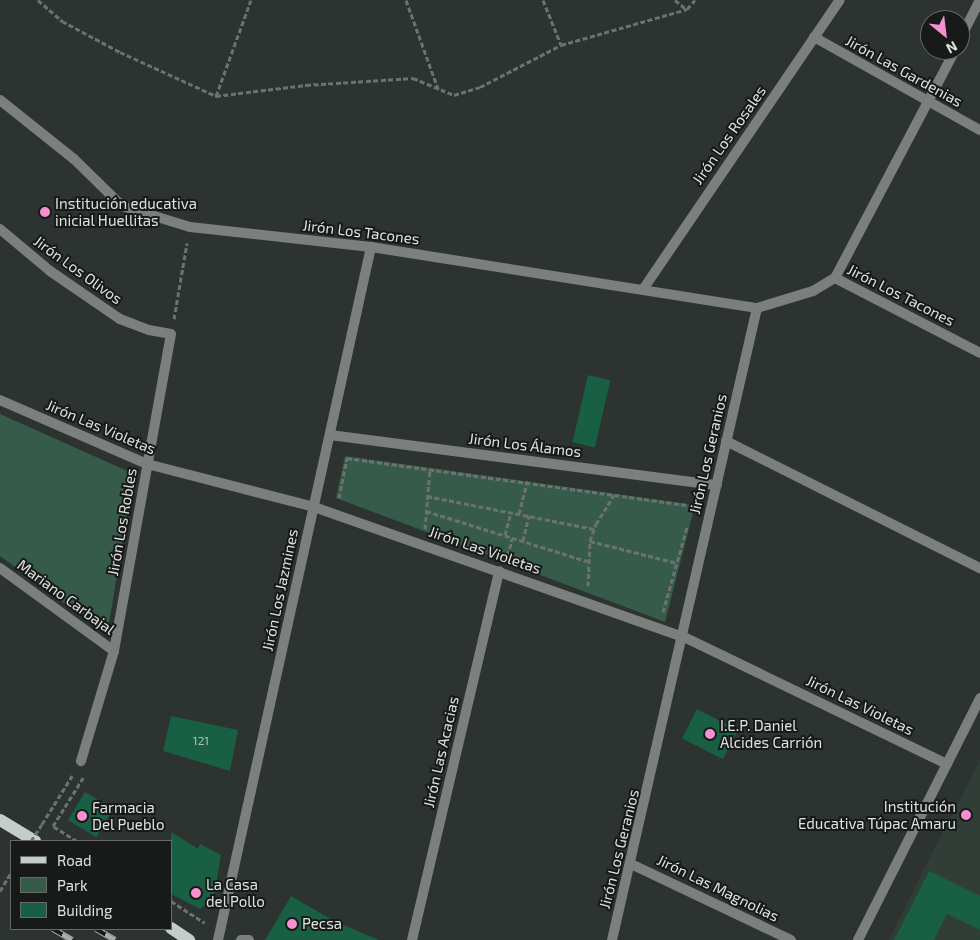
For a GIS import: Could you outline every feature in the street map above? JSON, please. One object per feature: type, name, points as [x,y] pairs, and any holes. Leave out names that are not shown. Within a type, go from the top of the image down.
[{"type":"main road","points":[[0,820],[33,840]]},
{"type":"main road","points":[[172,929],[189,940]]},
{"type":"street","name":"Jirón Los Rosales","points":[[644,288],[840,0]]},
{"type":"street","points":[[970,20],[980,0]]},
{"type":"street","name":"Jirón Las Gardenias","points":[[814,37],[980,130]]},
{"type":"street","points":[[757,308],[813,291],[835,278],[949,60]]},
{"type":"street","name":"Jirón Los Tacones","points":[[0,100],[74,159],[122,206],[190,227],[371,246],[644,288],[757,308]]},
{"type":"street","name":"Jirón Los Olivos","points":[[0,229],[50,271],[120,319],[149,330],[171,334]]},
{"type":"street","name":"Jirón Los Jazmines","points":[[219,936],[371,246]]},
{"type":"street","name":"Jirón Los Tacones","points":[[835,278],[980,352]]},
{"type":"street","name":"Jirón Los Geranios","points":[[612,940],[632,864],[757,308]]},
{"type":"street","name":"Jirón Los Robles","points":[[81,761],[114,651],[171,334]]},
{"type":"street","name":"Jirón Las Violetas","points":[[0,400],[147,464],[314,507],[684,637],[947,764]]},
{"type":"street","name":"Jirón Los Álamos","points":[[330,435],[717,485]]},
{"type":"street","points":[[726,441],[980,568]]},
{"type":"street","name":"Mariano Carbajal","points":[[0,568],[114,651]]},
{"type":"street","name":"Jirón Las Acacias","points":[[412,940],[499,571]]},
{"type":"street","points":[[858,940],[980,698]]},
{"type":"street","name":"Jirón Las Magnolias","points":[[632,864],[791,940]]},
{"type":"street","points":[[241,940],[249,940]]},
{"type":"path","points":[[38,0],[62,21],[120,52],[216,96],[394,78],[413,78],[454,96],[480,87],[562,46],[687,9],[695,0]]},
{"type":"path","points":[[216,96],[251,0]]},
{"type":"path","points":[[406,0],[439,91]]},
{"type":"path","points":[[543,0],[562,46]]},
{"type":"path","points":[[675,0],[687,9]]},
{"type":"path","points":[[171,334],[190,227]]},
{"type":"path","points":[[348,501],[339,498],[347,458],[692,506],[690,516]]},
{"type":"path","points":[[519,514],[532,461]]},
{"type":"path","points":[[425,530],[430,470]]},
{"type":"path","points":[[427,496],[594,529]]},
{"type":"path","points":[[580,587],[589,591],[587,561],[590,541],[594,529],[614,496]]},
{"type":"path","points":[[426,511],[587,561]]},
{"type":"path","points":[[506,535],[512,513]]},
{"type":"path","points":[[524,541],[529,516]]},
{"type":"path","points":[[662,618],[687,525]]},
{"type":"path","points":[[416,526],[434,533]]},
{"type":"path","points":[[590,541],[677,563]]},
{"type":"path","points":[[32,840],[81,761]]},
{"type":"path","points":[[75,840],[53,826],[85,775],[81,761]]},
{"type":"path","points":[[0,891],[10,875]]},
{"type":"path","points":[[172,902],[219,936]]},
{"type":"shaded area","name":"Institución Educativa Túpac Amaru","points":[[980,760],[980,940],[889,940],[924,869]]},
{"type":"green space","points":[[0,414],[134,474],[107,635],[0,556]]},
{"type":"green space","points":[[345,456],[695,505],[665,622],[336,498]]},
{"type":"building","points":[[588,375],[610,380],[595,447],[572,442]]},
{"type":"building","name":"I.E.P. Daniel Alcides Carrión","points":[[697,709],[738,730],[723,759],[682,738]]},
{"type":"building","points":[[171,716],[238,730],[230,771],[163,751]]},
{"type":"building","points":[[85,792],[113,809],[96,837],[68,820]]},
{"type":"building","points":[[171,832],[198,849],[200,844],[221,855],[214,897],[200,909],[172,895]]},
{"type":"building","points":[[929,871],[980,896],[980,930],[947,914],[934,940],[894,940]]},
{"type":"building","points":[[291,896],[334,921],[379,940],[265,940]]},
{"type":"railway","points":[[55,930],[72,940]]},
{"type":"railway","points":[[98,930],[115,940]]},
{"type":"place","name":"Institución educativa inicial Huellitas","points":[[45,212]]},
{"type":"place","name":"I.E.P. Daniel Alcides Carrión","points":[[710,734]]},
{"type":"place","name":"Institución Educativa Túpac Amaru","points":[[966,815]]},
{"type":"place","name":"Farmacia Del Pueblo","points":[[82,816]]},
{"type":"place","name":"La Casa del Pollo","points":[[196,893]]},
{"type":"place","name":"Pecsa","points":[[292,924]]}]
